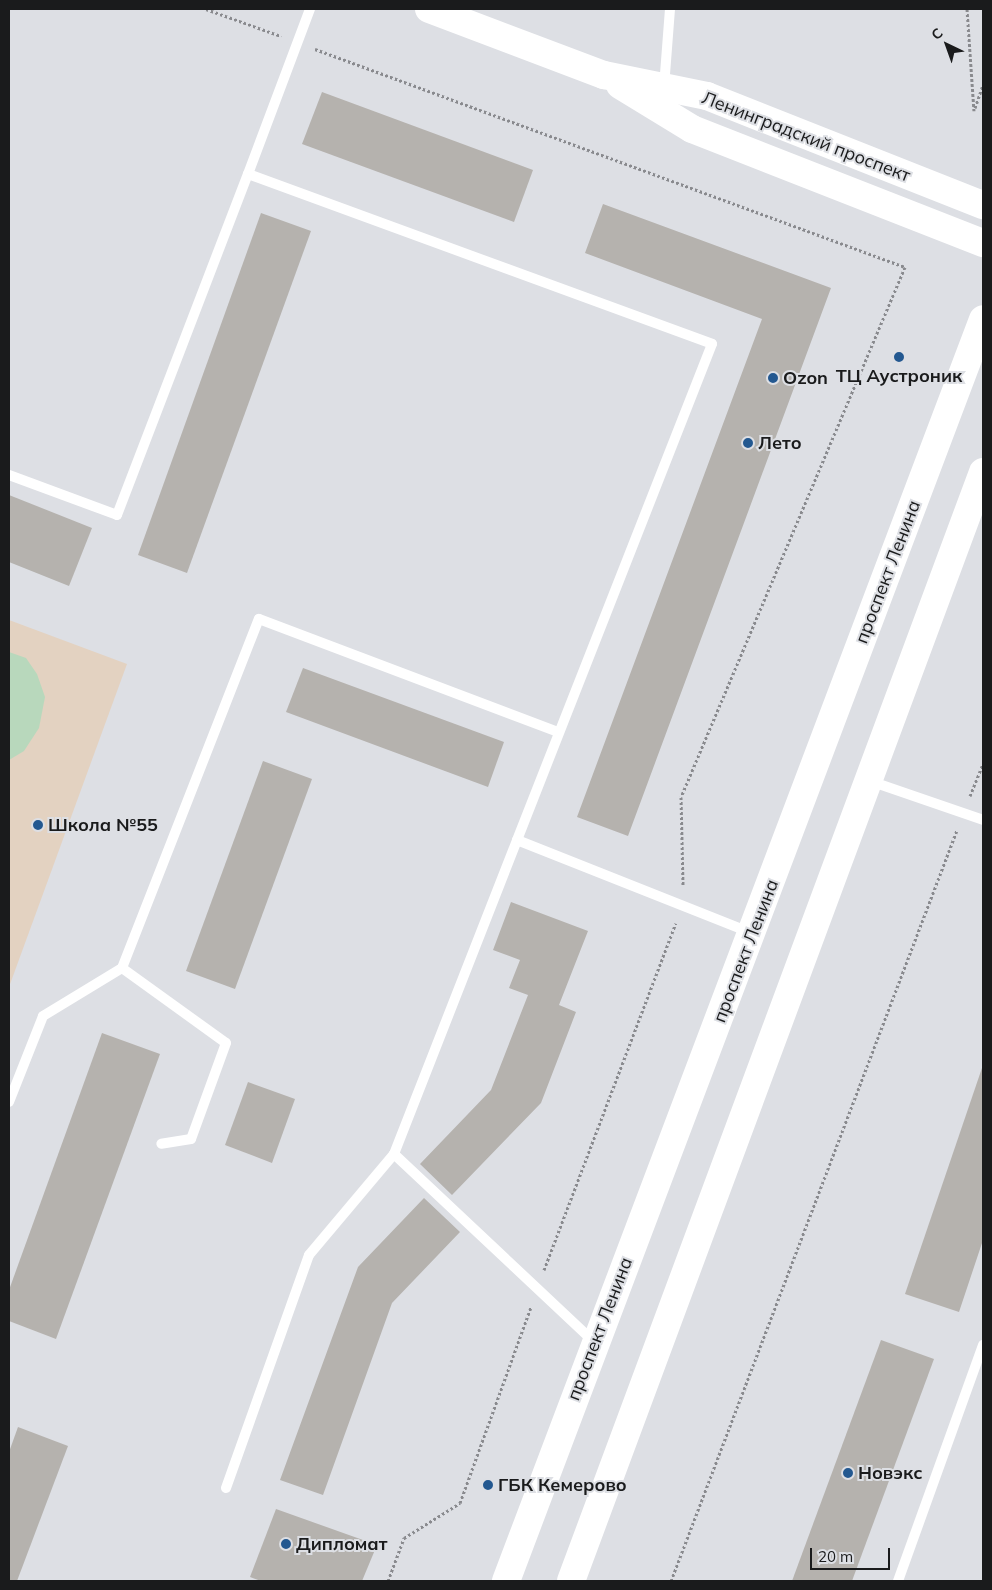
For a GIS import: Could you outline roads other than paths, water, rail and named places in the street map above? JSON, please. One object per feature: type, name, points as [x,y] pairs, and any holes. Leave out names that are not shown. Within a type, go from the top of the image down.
[{"type":"main road","name":"Ленинградский проспект","points":[[429,9],[604,76],[706,96],[983,205]]},
{"type":"main road","points":[[604,76],[692,129],[983,243]]},
{"type":"main road","name":"проспект Ленина","points":[[506,1581],[594,1343],[753,933],[983,319]]},
{"type":"main road","points":[[571,1581],[870,782],[983,472]]},
{"type":"lane","points":[[9,474],[117,515],[310,9]]},
{"type":"lane","points":[[664,88],[670,9]]},
{"type":"lane","points":[[226,1488],[309,1255],[394,1154],[558,732],[712,344],[248,174]]},
{"type":"lane","points":[[9,1102],[43,1016],[122,968],[259,619],[558,732]]},
{"type":"lane","points":[[870,782],[983,820]]},
{"type":"lane","points":[[517,840],[684,904],[753,933]]},
{"type":"lane","points":[[122,968],[226,1043],[191,1139],[162,1144]]},
{"type":"lane","points":[[394,1154],[594,1343]]},
{"type":"lane","points":[[898,1581],[983,1345]]},
{"type":"lane","points":[[972,1378],[983,1382]]},
{"type":"place","name":"ТЦ Аустроник","points":[[899,357]]},
{"type":"place","name":"Ozon","points":[[773,378]]},
{"type":"place","name":"Лето","points":[[748,443]]},
{"type":"place","name":"Школа №55","points":[[38,825]]},
{"type":"place","name":"Новэкс","points":[[848,1473]]},
{"type":"place","name":"ГБК Кемерово","points":[[488,1485]]},
{"type":"place","name":"Дипломат","points":[[286,1544]]}]
